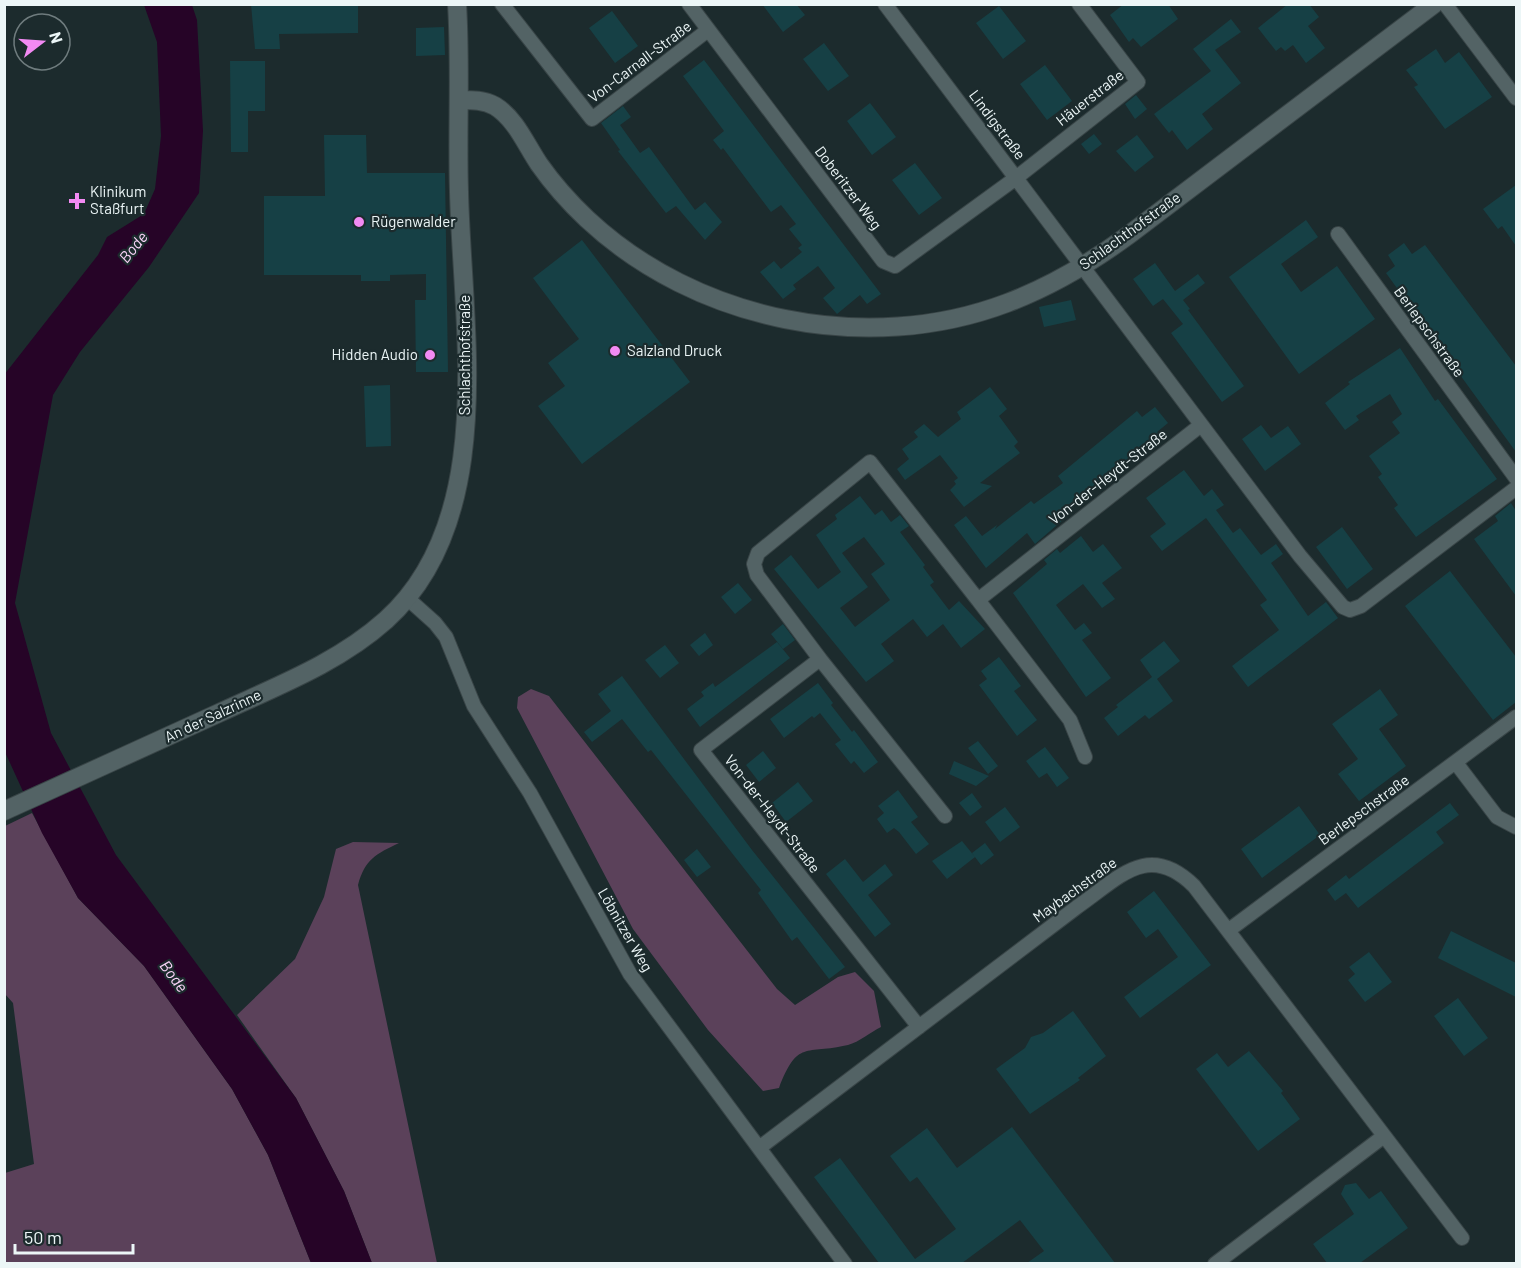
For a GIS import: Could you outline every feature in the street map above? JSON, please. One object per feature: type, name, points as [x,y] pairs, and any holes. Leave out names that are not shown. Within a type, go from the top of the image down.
[{"type":"street","name":"Schlachthofstraße","points":[[406,597],[425,570],[446,529],[456,498],[464,458],[466,284],[458,189],[460,100],[457,4]]},
{"type":"street","name":"Von-Carnall-Straße","points":[[502,4],[592,119],[708,30]]},
{"type":"street","name":"Doberitzer Weg","points":[[689,4],[889,266],[900,264],[1016,178]]},
{"type":"street","name":"Lindigstraße","points":[[885,4],[1082,267]]},
{"type":"street","name":"Häuerstraße","points":[[1016,178],[1138,82],[1080,4]]},
{"type":"street","name":"Schlachthofstraße","points":[[460,100],[486,102],[504,113],[539,165],[566,198],[631,254],[681,284],[760,313],[798,321],[848,327],[924,323],[967,315],[1007,303],[1082,267],[1434,4]]},
{"type":"street","points":[[1445,4],[1516,98]]},
{"type":"street","name":"Berlepschstraße","points":[[1338,234],[1516,478]]},
{"type":"street","points":[[1082,267],[1314,574],[1336,600],[1350,610],[1361,606],[1516,488]]},
{"type":"street","name":"Von-der-Heydt-Straße","points":[[978,600],[1201,425]]},
{"type":"street","points":[[945,816],[820,659],[757,575],[753,564],[758,553],[870,462],[1070,720],[1085,757]]},
{"type":"street","name":"An der Salzrinne","points":[[4,811],[303,675],[350,648],[385,621],[406,597]]},
{"type":"street","name":"Löbnitzer Weg","points":[[406,597],[435,623],[446,637],[474,706],[530,794],[630,974],[845,1263]]},
{"type":"street","name":"Von-der-Heydt-Straße","points":[[820,659],[700,750],[919,1027]]},
{"type":"street","name":"Berlepschstraße","points":[[1230,930],[1516,717]]},
{"type":"street","points":[[1456,763],[1497,817],[1516,827]]},
{"type":"street","name":"Maybachstraße","points":[[759,1148],[1077,907],[1143,864],[1160,864],[1179,870],[1230,930],[1462,1238]]},
{"type":"street","points":[[1215,1263],[1384,1136]]},
{"type":"shaded area","points":[[531,689],[549,696],[777,989],[795,1005],[838,977],[855,972],[874,991],[881,1027],[848,1045],[812,1050],[798,1055],[786,1072],[779,1088],[763,1091],[708,1030],[633,929],[517,708],[518,697]]},
{"type":"shaded area","points":[[32,813],[78,898],[144,966],[232,1089],[268,1155],[311,1263],[5,1264],[5,1173],[34,1164],[13,1003],[5,994],[5,826]]},
{"type":"shaded area","points":[[353,842],[399,843],[372,858],[364,869],[358,885],[437,1263],[372,1263],[344,1191],[296,1098],[237,1015],[295,959],[324,897],[336,849]]},
{"type":"water","name":"Bode","points":[[144,5],[192,5],[197,20],[203,131],[199,193],[149,267],[80,352],[53,395],[15,603],[51,733],[116,855],[296,1098],[344,1191],[372,1263],[311,1263],[268,1155],[232,1089],[144,966],[78,898],[42,833],[5,752],[4,375],[98,255],[107,237],[144,214],[155,189],[161,136],[157,42]]},
{"type":"building","points":[[251,4],[358,4],[358,33],[279,34],[280,49],[255,49]]},
{"type":"building","points":[[762,4],[796,4],[805,15],[783,32]]},
{"type":"building","points":[[1124,4],[1168,4],[1178,19],[1141,47],[1133,38],[1129,42],[1110,15]]},
{"type":"building","points":[[1288,4],[1309,4],[1319,17],[1308,26],[1325,48],[1306,63],[1293,45],[1285,51],[1281,47],[1276,51],[1258,28]]},
{"type":"building","points":[[999,6],[1026,41],[1003,59],[976,23]]},
{"type":"building","points":[[612,11],[638,46],[615,63],[589,28]]},
{"type":"building","points":[[1231,19],[1241,32],[1215,50],[1241,83],[1202,114],[1213,129],[1187,150],[1172,130],[1169,133],[1154,114],[1211,71],[1193,49]]},
{"type":"building","points":[[444,27],[445,55],[416,56],[416,28]]},
{"type":"building","points":[[824,43],[849,76],[828,91],[803,59]]},
{"type":"building","points":[[1436,49],[1445,63],[1459,52],[1492,97],[1445,129],[1414,87],[1418,85],[1406,70]]},
{"type":"building","points":[[704,60],[881,294],[867,304],[860,295],[837,314],[823,298],[835,288],[818,266],[793,285],[796,289],[783,299],[760,272],[774,261],[781,269],[802,252],[798,248],[802,245],[789,229],[796,224],[781,205],[771,212],[723,148],[721,150],[713,140],[724,131],[683,76]]},
{"type":"building","points":[[230,61],[265,61],[265,111],[248,111],[248,152],[231,152]]},
{"type":"building","points":[[1045,65],[1072,101],[1047,120],[1020,84]]},
{"type":"building","points":[[1136,95],[1147,109],[1135,119],[1125,104]]},
{"type":"building","points":[[870,103],[896,137],[872,155],[847,121]]},
{"type":"building","points":[[623,106],[631,117],[620,125],[640,153],[649,147],[695,210],[705,202],[722,222],[705,240],[676,206],[666,213],[618,151],[620,150],[601,123]]},
{"type":"building","points":[[1094,134],[1102,144],[1089,154],[1081,144]]},
{"type":"building","points":[[324,135],[366,135],[367,173],[445,173],[448,372],[416,372],[415,300],[426,300],[426,274],[390,275],[390,281],[361,281],[361,275],[264,275],[264,196],[325,196]]},
{"type":"building","points":[[1137,135],[1154,157],[1135,172],[1116,151]]},
{"type":"building","points":[[915,163],[942,198],[919,215],[892,180]]},
{"type":"building","points":[[1516,185],[1516,246],[1502,226],[1498,229],[1483,209]]},
{"type":"building","points":[[1306,220],[1318,237],[1281,264],[1301,292],[1337,266],[1375,319],[1299,374],[1229,277]]},
{"type":"building","name":"Salzland Druck","points":[[582,240],[690,382],[582,464],[538,406],[565,386],[548,363],[579,339],[533,278]]},
{"type":"building","points":[[1404,243],[1412,254],[1425,245],[1516,366],[1516,452],[1386,273],[1395,266],[1388,255]]},
{"type":"building","points":[[1155,263],[1175,291],[1198,274],[1205,283],[1183,300],[1244,386],[1222,402],[1171,333],[1183,324],[1163,299],[1153,306],[1133,279]]},
{"type":"building","points":[[1071,300],[1076,320],[1044,327],[1039,307]]},
{"type":"building","points":[[1400,348],[1435,401],[1438,399],[1497,479],[1416,537],[1394,508],[1398,505],[1378,477],[1382,474],[1369,456],[1400,433],[1392,422],[1402,414],[1390,394],[1356,416],[1359,420],[1345,430],[1325,403],[1350,384],[1348,382]]},
{"type":"building","points":[[390,385],[391,446],[366,447],[364,386]]},
{"type":"building","points":[[990,387],[1007,409],[999,416],[1018,442],[1014,446],[1020,453],[980,483],[992,486],[964,507],[950,490],[958,478],[940,455],[905,480],[897,469],[909,459],[902,449],[918,437],[914,432],[924,424],[938,437],[961,419],[957,412]]},
{"type":"building","points":[[1155,407],[1168,423],[1157,432],[1161,436],[1060,513],[1064,519],[1035,544],[1027,533],[986,568],[954,525],[966,516],[982,536],[997,525],[995,529],[1031,501],[1034,504],[1063,483],[1058,476],[1137,411],[1142,417]]},
{"type":"building","points":[[1261,425],[1271,438],[1288,426],[1301,444],[1265,471],[1242,439]]},
{"type":"building","points":[[1184,470],[1204,496],[1212,489],[1224,505],[1216,510],[1233,533],[1240,528],[1261,555],[1276,544],[1283,554],[1271,563],[1308,616],[1326,602],[1338,618],[1248,687],[1232,666],[1279,630],[1260,605],[1267,600],[1206,518],[1162,551],[1150,536],[1166,524],[1146,498]]},
{"type":"building","points":[[860,496],[875,515],[882,510],[891,522],[900,515],[909,526],[900,532],[925,565],[923,567],[934,582],[930,585],[949,610],[959,601],[985,629],[961,648],[943,624],[927,637],[913,619],[881,644],[894,661],[866,682],[774,569],[791,555],[818,589],[841,572],[816,535],[837,519],[835,515]],"holes":[[[864,537],[885,564],[871,574],[890,600],[855,627],[840,608],[868,587],[842,553]]]},
{"type":"building","points":[[1511,503],[1516,511],[1516,596],[1474,539],[1498,521],[1495,516]]},
{"type":"building","points":[[1342,527],[1373,569],[1347,589],[1316,547]]},
{"type":"building","points":[[1081,536],[1093,552],[1103,544],[1122,568],[1102,583],[1115,599],[1102,608],[1083,584],[1056,605],[1075,630],[1084,623],[1092,633],[1082,640],[1111,678],[1086,697],[1013,593],[1047,564],[1044,560],[1057,549],[1060,553]]},
{"type":"building","points":[[1450,571],[1516,657],[1516,702],[1493,720],[1405,606]]},
{"type":"building","points":[[738,583],[752,600],[735,614],[721,597]]},
{"type":"building","points":[[783,624],[795,640],[783,649],[771,634]]},
{"type":"building","points":[[705,633],[713,645],[699,656],[690,645]]},
{"type":"building","points":[[1164,641],[1180,661],[1157,679],[1173,701],[1149,719],[1145,715],[1118,736],[1104,718],[1118,707],[1116,705],[1152,677],[1140,660]]},
{"type":"building","points":[[777,642],[790,658],[700,727],[687,709],[704,696],[701,692],[713,683],[715,687]]},
{"type":"building","points":[[665,645],[679,663],[660,678],[645,660]]},
{"type":"building","points":[[999,657],[1021,686],[1014,691],[1037,720],[1017,736],[979,685],[987,679],[981,671]]},
{"type":"building","points":[[622,676],[752,850],[845,967],[829,979],[797,937],[792,941],[758,893],[761,890],[651,750],[648,752],[622,719],[592,742],[584,732],[611,711],[598,694]]},
{"type":"building","points":[[818,683],[833,703],[831,705],[852,732],[854,730],[878,762],[864,773],[854,761],[851,764],[835,744],[841,740],[820,713],[814,718],[812,716],[784,738],[770,719]]},
{"type":"building","points":[[1380,689],[1398,715],[1379,729],[1406,766],[1359,801],[1338,774],[1358,759],[1332,724]]},
{"type":"building","points":[[978,741],[998,766],[988,774],[968,748]]},
{"type":"building","points":[[1045,747],[1069,778],[1057,787],[1047,773],[1039,778],[1026,761]]},
{"type":"building","points":[[763,751],[776,768],[759,782],[746,765]]},
{"type":"building","points":[[954,761],[989,776],[976,786],[949,774]]},
{"type":"building","points":[[798,782],[813,801],[786,822],[772,803]]},
{"type":"building","points":[[898,790],[918,817],[911,822],[929,844],[916,854],[899,832],[894,828],[887,833],[877,819],[884,813],[878,806]]},
{"type":"building","points":[[972,793],[982,807],[970,816],[959,803]]},
{"type":"building","points":[[1450,803],[1459,815],[1436,832],[1444,843],[1358,908],[1346,893],[1335,901],[1327,890],[1346,875],[1349,879]]},
{"type":"building","points":[[1299,806],[1320,835],[1262,878],[1241,849]]},
{"type":"building","points":[[1005,807],[1020,827],[1000,842],[985,822]]},
{"type":"building","points":[[962,841],[975,857],[947,879],[932,861]]},
{"type":"building","points":[[985,843],[994,855],[981,865],[972,853]]},
{"type":"building","points":[[697,849],[711,867],[697,877],[684,860]]},
{"type":"building","points":[[845,859],[863,882],[885,864],[893,875],[868,895],[891,924],[875,937],[826,874]]},
{"type":"building","points":[[1154,891],[1211,965],[1140,1018],[1124,997],[1178,957],[1158,929],[1146,938],[1127,912]]},
{"type":"building","points":[[1451,931],[1516,963],[1516,997],[1438,958]]},
{"type":"building","points":[[1369,952],[1392,982],[1365,1002],[1348,980],[1355,974],[1349,967]]},
{"type":"building","points":[[1458,998],[1488,1038],[1464,1056],[1434,1016]]},
{"type":"building","points":[[1073,1011],[1106,1056],[1078,1078],[1080,1080],[1030,1114],[996,1069],[1025,1048],[1031,1037],[1043,1033]]},
{"type":"building","points":[[1249,1051],[1283,1091],[1281,1093],[1300,1119],[1258,1151],[1196,1069],[1217,1053],[1228,1067]]},
{"type":"building","points":[[1012,1127],[1115,1263],[1027,1263],[1044,1251],[1020,1220],[962,1263],[879,1263],[814,1177],[840,1158],[915,1259],[956,1229],[917,1177],[910,1182],[890,1156],[927,1128],[957,1168]]},
{"type":"building","points":[[1356,1183],[1369,1199],[1381,1191],[1408,1228],[1360,1263],[1327,1263],[1313,1244],[1354,1214],[1341,1194],[1345,1185]]},
{"type":"place","name":"Klinikum Staßfurt","points":[[77,201]]},
{"type":"place","name":"Rügenwalder","points":[[359,222]]},
{"type":"place","name":"Salzland Druck","points":[[615,351]]},
{"type":"place","name":"Hidden Audio","points":[[430,355]]}]
